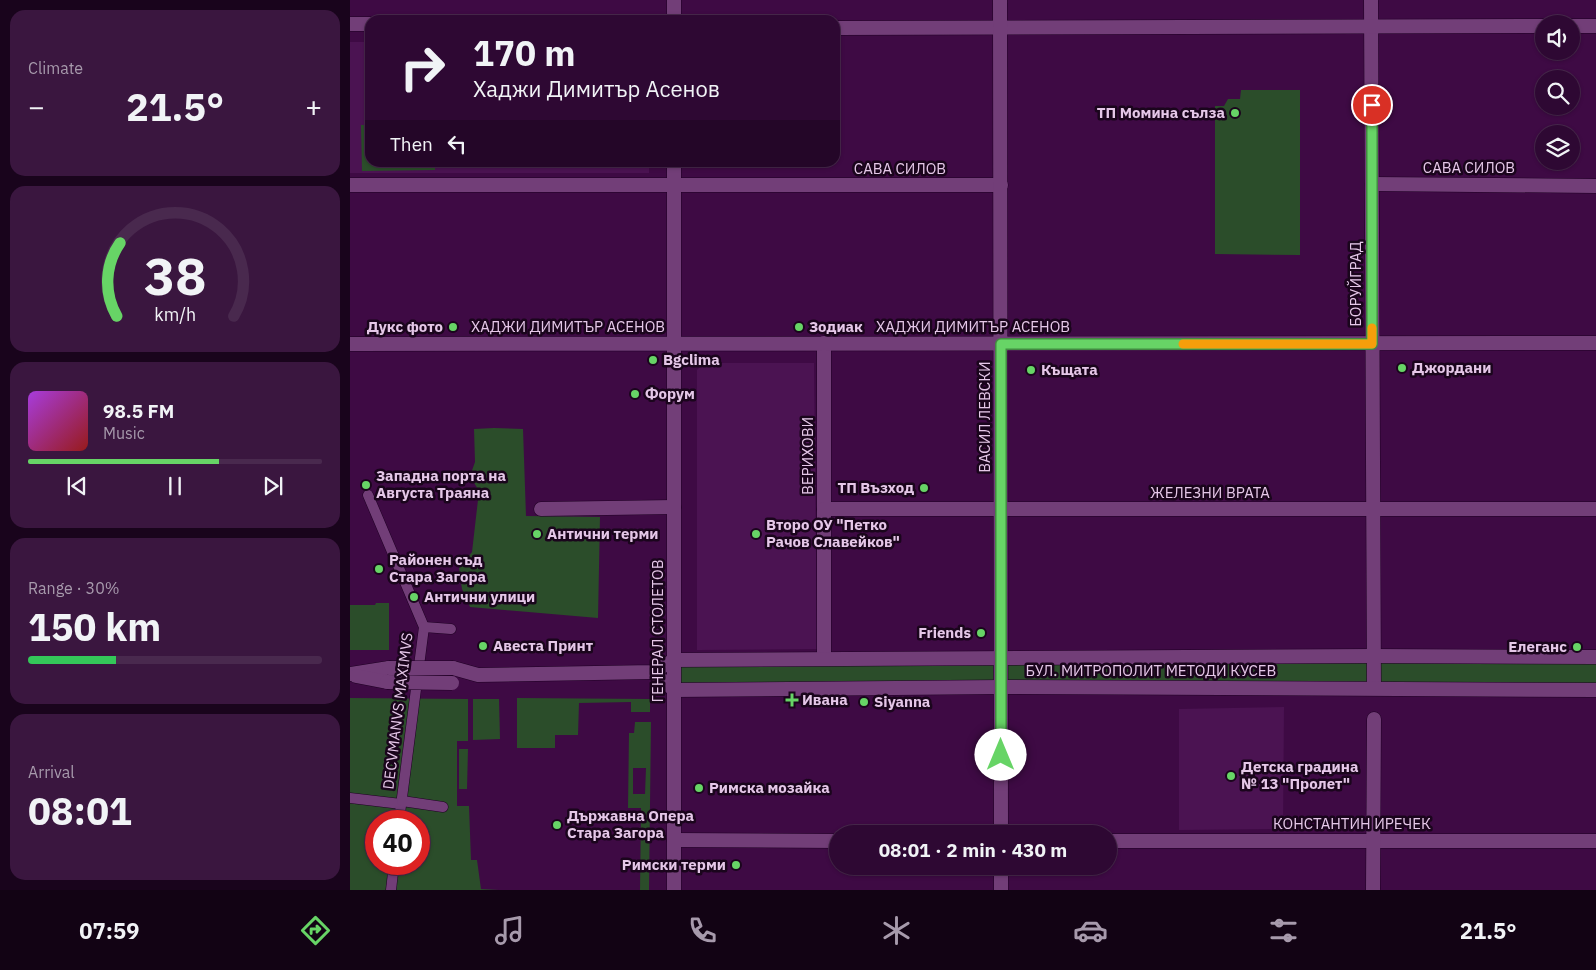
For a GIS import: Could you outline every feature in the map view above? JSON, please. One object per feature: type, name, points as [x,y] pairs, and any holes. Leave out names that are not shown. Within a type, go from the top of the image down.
[{"type":"street","points":[[674,0],[674,15]]},
{"type":"street","name":"ВАСИЛ ЛЕВСКИ","points":[[1000,0],[1001,825]]},
{"type":"street","name":"БОРУЙГРАД","points":[[1371,0],[1374,688]]},
{"type":"street","points":[[350,24],[365,24]]},
{"type":"street","points":[[840,28],[1535,26]]},
{"type":"street","points":[[1580,26],[1596,26]]},
{"type":"street","name":"ГЕНЕРАЛ СТОЛЕТОВ","points":[[674,167],[674,890]]},
{"type":"street","name":"САВА СИЛОВ","points":[[1372,184],[1596,186]]},
{"type":"street","name":"САВА СИЛОВ","points":[[350,185],[1001,185]]},
{"type":"street","name":"ХАДЖИ ДИМИТЪР АСЕНОВ","points":[[350,344],[1596,343]]},
{"type":"street","name":"ВЕРИХОВИ","points":[[824,344],[824,658]]},
{"type":"street","name":"DECVMANVS MAXIMVS","points":[[368,495],[424,627],[401,810]]},
{"type":"street","points":[[540,509],[674,507]]},
{"type":"street","name":"ЖЕЛЕЗНИ ВРАТА","points":[[824,509],[1596,509]]},
{"type":"street","points":[[424,627],[450,629]]},
{"type":"street","name":"БУЛ. МИТРОПОЛИТ МЕТОДИ КУСЕВ","points":[[350,675],[387,682],[452,683],[478,675],[653,672],[674,660],[1001,657],[1596,656]]},
{"type":"street","name":"БУЛ. МИТРОПОЛИТ МЕТОДИ КУСЕВ","points":[[350,675],[389,668],[453,668],[478,675]]},
{"type":"street","points":[[653,672],[674,690]]},
{"type":"street","name":"БУЛ. МИТРОПОЛИТ МЕТОДИ КУСЕВ","points":[[674,690],[1001,687],[1596,690]]},
{"type":"street","points":[[1373,890],[1374,719]]},
{"type":"street","points":[[350,798],[443,807]]},
{"type":"street","points":[[674,840],[829,840]]},
{"type":"street","name":"КОНСТАНТИН ИРЕЧЕК","points":[[1117,840],[1596,840]]},
{"type":"street","points":[[391,890],[393,875]]},
{"type":"street","points":[[1001,875],[1001,890]]},
{"type":"shaded area","points":[[350,42],[365,42],[365,167],[649,167],[649,173],[350,173]]},
{"type":"shaded area","name":"Второ ОУ \"Петко Рачов Славейков\"","points":[[711,363],[814,363],[817,649],[697,650],[697,370],[701,366]]},
{"type":"shaded area","name":"Детска градина № 13 \"Пролет\"","points":[[1284,707],[1283,829],[1179,830],[1179,709]]},
{"type":"green space","points":[[365,79],[365,167],[435,167],[435,170],[362,171],[361,125],[364,125]]},
{"type":"green space","points":[[1241,90],[1300,90],[1300,255],[1215,254],[1215,106],[1224,106],[1228,99],[1240,99]]},
{"type":"green space","name":"Антични терми","points":[[474,429],[523,429],[526,516],[600,517],[598,618],[470,607],[462,589],[459,568],[472,552],[479,491],[470,476],[475,462]]},
{"type":"green space","points":[[376,603],[389,603],[389,650],[350,650],[350,605],[375,605]]},
{"type":"green space","points":[[1596,657],[1596,690],[674,690],[674,660]]},
{"type":"green space","points":[[350,698],[468,699],[468,741],[457,741],[457,806],[469,806],[471,860],[477,860],[481,889],[499,890],[350,890]]},
{"type":"green space","points":[[517,698],[650,699],[650,712],[631,712],[631,702],[579,703],[578,735],[555,735],[555,748],[517,748]]},
{"type":"green space","points":[[473,699],[499,699],[500,739],[473,740]]},
{"type":"green space","points":[[635,722],[651,722],[649,890],[640,890],[641,808],[628,808],[629,733],[634,733]],"holes":[[[633,768],[646,768],[645,794],[633,794]]]},
{"type":"green space","points":[[459,749],[468,749],[467,789],[459,789]]},
{"type":"slow traffic","points":[[1183,344],[1372,344],[1372,328]]},
{"type":"place","name":"ТП Момина сълза","points":[[1235,113]]},
{"type":"place","name":"Дукс фото","points":[[453,327]]},
{"type":"place","name":"Зодиак","points":[[799,327]]},
{"type":"place","name":"Bgclima","points":[[653,360]]},
{"type":"place","name":"Джордани","points":[[1402,368]]},
{"type":"place","name":"Къщата","points":[[1031,370]]},
{"type":"place","name":"Форум","points":[[635,394]]},
{"type":"place","name":"Западна порта на Августа Траяна","points":[[366,485]]},
{"type":"place","name":"ТП Възход","points":[[924,488]]},
{"type":"place","name":"Антични терми","points":[[537,534]]},
{"type":"place","name":"Второ ОУ \"Петко Рачов Славейков\"","points":[[756,534]]},
{"type":"place","name":"Районен съд Стара Загора","points":[[379,569]]},
{"type":"place","name":"Антични улици","points":[[414,597]]},
{"type":"place","name":"Friends","points":[[981,633]]},
{"type":"place","name":"Авеста Принт","points":[[483,646]]},
{"type":"place","name":"Елеганс","points":[[1577,647]]},
{"type":"place","name":"Ивана","points":[[792,700]]},
{"type":"place","name":"Siyanna","points":[[864,702]]},
{"type":"place","name":"Детска градина № 13 \"Пролет\"","points":[[1231,776]]},
{"type":"place","name":"Римска мозайка","points":[[699,788]]},
{"type":"place","name":"Държавна Опера Стара Загора","points":[[557,825]]},
{"type":"place","name":"Римски терми","points":[[736,865]]},
{"type":"route","points":[[1001,755],[1001,344],[1372,344],[1372,105]]}]
